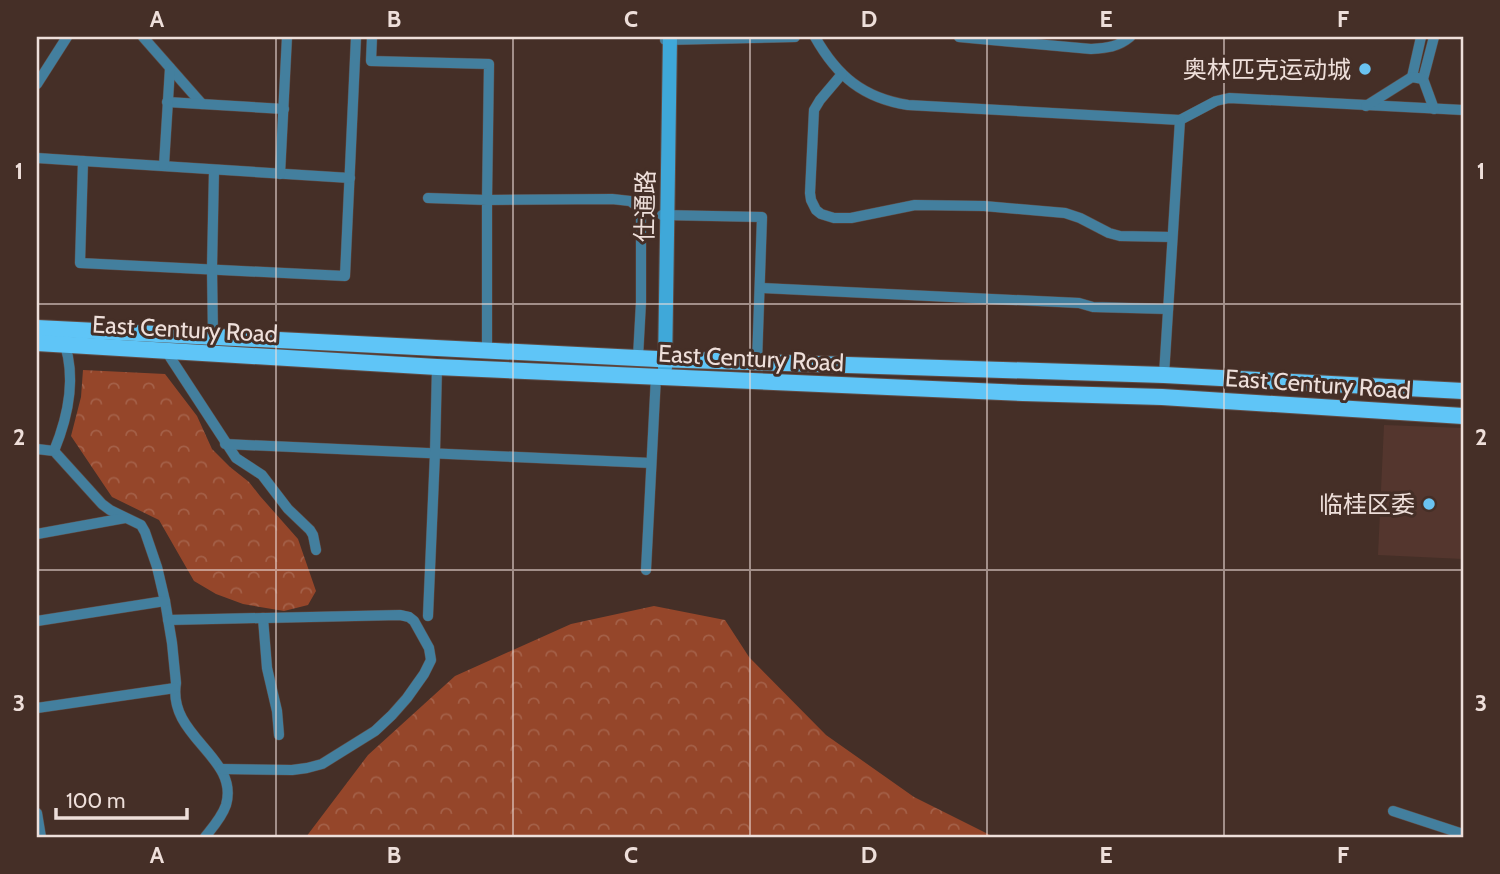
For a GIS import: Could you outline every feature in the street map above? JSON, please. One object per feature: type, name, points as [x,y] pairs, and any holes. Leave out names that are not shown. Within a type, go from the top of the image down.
[{"type":"main road","name":"East Century Road","points":[[37,328],[661,359],[1164,375],[1463,391]]},
{"type":"main road","name":"East Century Road","points":[[37,343],[437,368],[1162,397],[1463,416]]},
{"type":"main road","points":[[1162,397],[1164,375]]},
{"type":"main road","points":[[1394,387],[1402,391],[1407,399],[1399,412]]},
{"type":"street","points":[[37,84],[67,37]]},
{"type":"street","points":[[143,37],[202,104]]},
{"type":"street","points":[[280,174],[287,37]]},
{"type":"street","points":[[83,161],[80,263],[345,276],[356,37]]},
{"type":"street","points":[[372,37],[371,61],[489,64],[486,349]]},
{"type":"street","points":[[667,38],[795,37]]},
{"type":"street","points":[[815,37],[842,74],[856,87],[888,101],[908,106],[1180,120],[1216,101],[1229,98],[1463,110]]},
{"type":"street","points":[[959,37],[1091,49],[1119,45],[1130,37]]},
{"type":"street","points":[[1412,77],[1421,37]]},
{"type":"street","points":[[1434,37],[1423,79],[1434,108]]},
{"type":"street","name":"仕通路","points":[[661,377],[667,38]]},
{"type":"street","points":[[164,165],[170,68]]},
{"type":"street","points":[[842,74],[814,110],[810,193],[813,206],[821,214],[840,219],[915,205],[984,206],[1065,213],[1120,236],[1172,237]]},
{"type":"street","points":[[1366,106],[1412,77],[1423,79]]},
{"type":"street","points":[[167,102],[284,109]]},
{"type":"street","points":[[1164,375],[1180,120]]},
{"type":"street","points":[[37,158],[350,178]]},
{"type":"street","points":[[213,337],[214,170]]},
{"type":"street","points":[[428,198],[612,199],[630,201],[641,209],[638,357]]},
{"type":"street","points":[[664,215],[762,218],[757,362]]},
{"type":"street","points":[[760,288],[1168,309]]},
{"type":"street","points":[[54,451],[64,427],[69,402],[70,360],[65,345]]},
{"type":"street","points":[[166,351],[225,444],[236,458],[262,475],[288,509],[310,530],[316,550]]},
{"type":"street","points":[[428,616],[437,368]]},
{"type":"street","points":[[646,569],[651,463],[661,377]]},
{"type":"street","points":[[225,444],[651,463]]},
{"type":"street","points":[[37,449],[54,451],[102,505],[141,525],[145,532],[165,601],[178,709],[186,727],[221,769],[227,782],[227,801],[217,822],[205,837]]},
{"type":"street","points":[[37,534],[125,518]]},
{"type":"street","points":[[37,621],[165,601]]},
{"type":"street","points":[[168,620],[405,615],[414,621],[429,648],[431,660],[420,681],[392,715],[375,731],[322,764],[292,770],[221,769]]},
{"type":"street","points":[[263,618],[267,668],[279,735]]},
{"type":"street","points":[[37,708],[175,688]]},
{"type":"street","points":[[1393,811],[1463,834]]},
{"type":"street","points":[[37,813],[41,837]]},
{"type":"shaded area","points":[[1384,425],[1463,428],[1463,559],[1378,555]]},
{"type":"green space","points":[[83,370],[165,374],[197,416],[212,449],[249,482],[298,539],[316,591],[308,605],[284,611],[243,604],[216,594],[194,581],[159,520],[112,497],[71,436],[81,397]]},
{"type":"green space","points":[[654,606],[725,620],[749,657],[826,735],[914,797],[994,837],[306,837],[368,755],[455,676],[571,624]]},
{"type":"place","name":"奥林匹克运动城","points":[[1365,69]]},
{"type":"place","name":"临桂区委","points":[[1429,504]]}]
